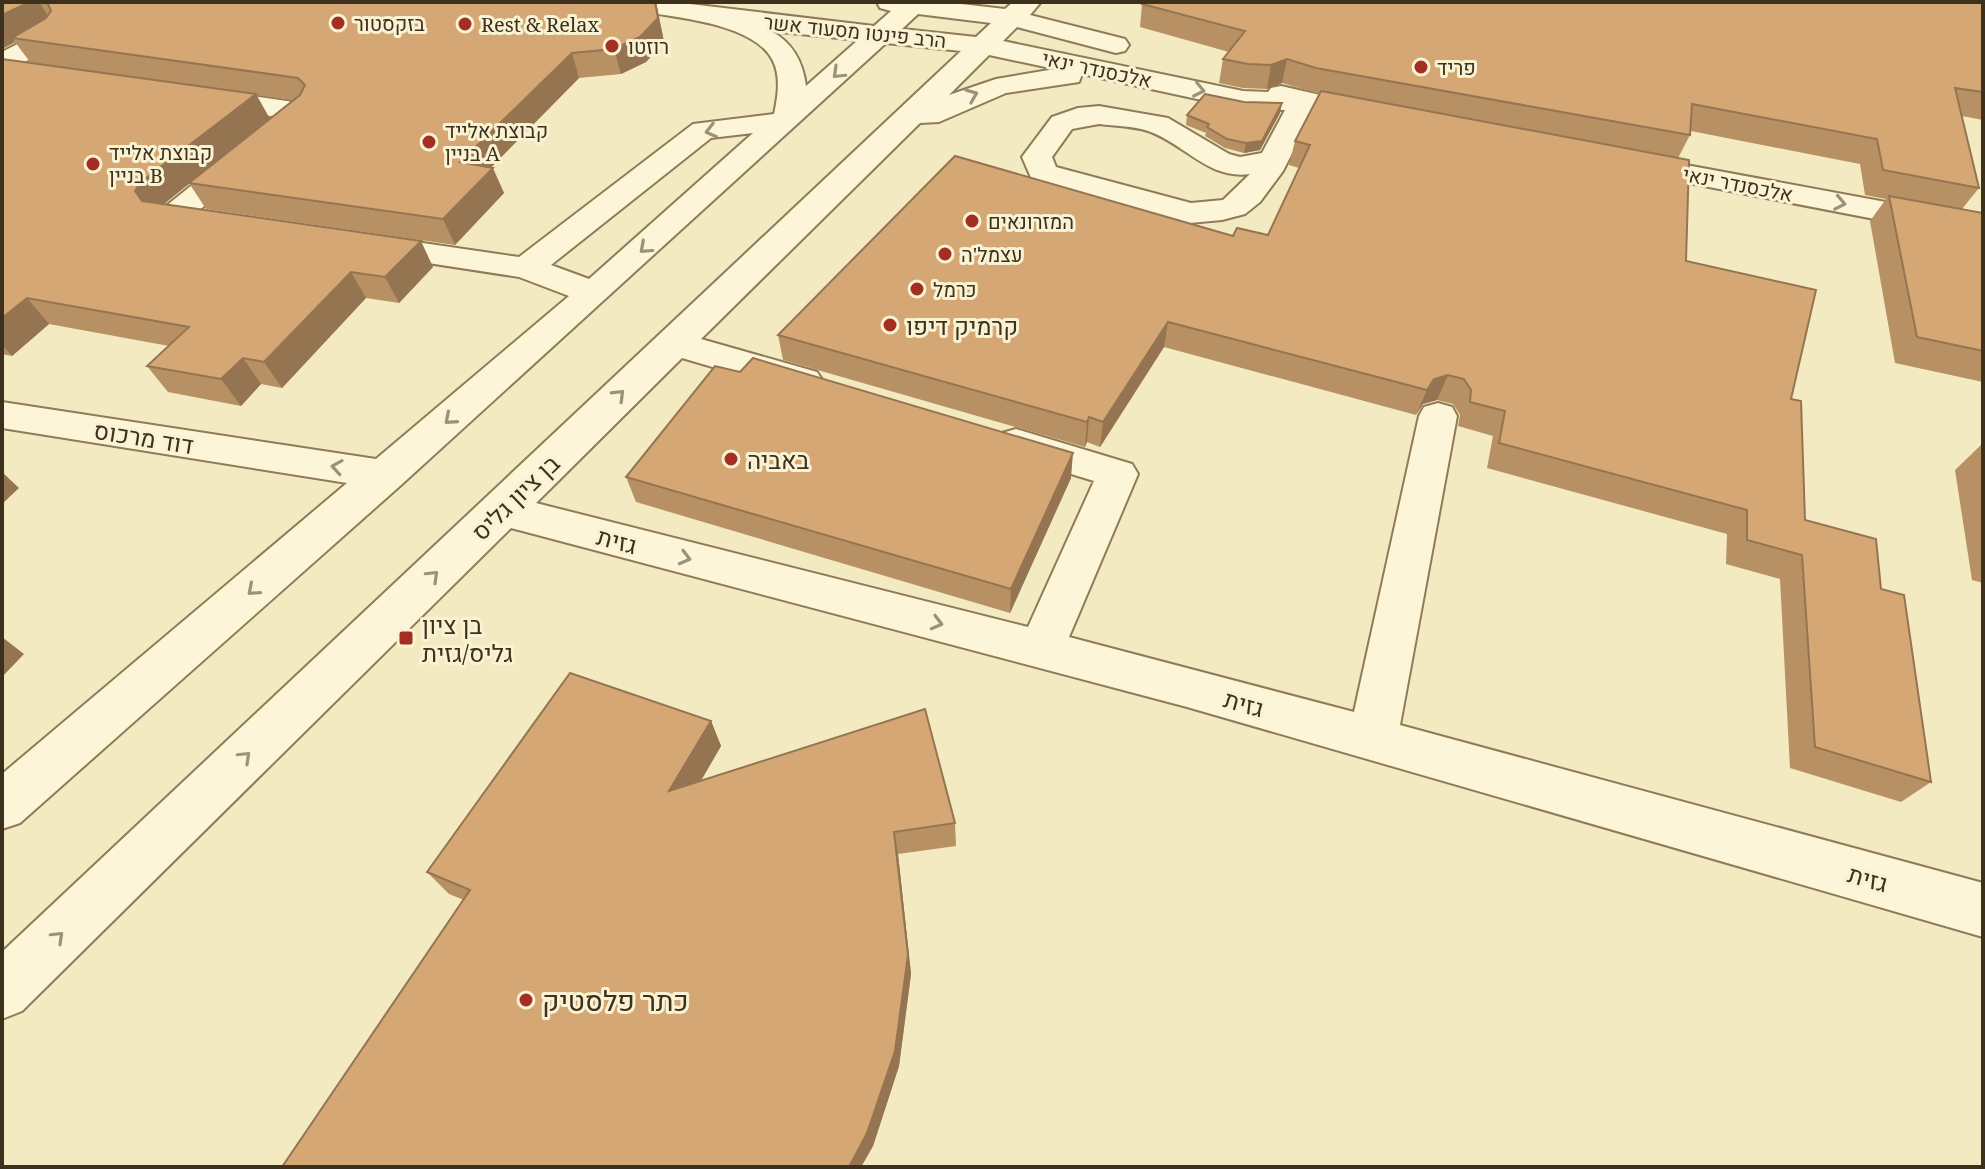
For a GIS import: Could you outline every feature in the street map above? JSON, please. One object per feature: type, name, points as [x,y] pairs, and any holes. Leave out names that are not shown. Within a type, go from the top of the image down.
[{"type":"street","name":"הרב פינטו מסעוד אשר","points":[[629,2],[709,16],[898,11],[1018,17]]},
{"type":"street","name":"הרב פינטו מסעוד אשר","points":[[898,11],[1018,17]]},
{"type":"street","points":[[7,797],[387,475],[594,293],[787,121],[898,11]]},
{"type":"street","points":[[709,16],[758,33],[781,50],[794,80],[787,121]]},
{"type":"street","points":[[1018,17],[1054,18],[1069,32]]},
{"type":"street","name":"אלכסנדר ינאי","points":[[1018,17],[1069,32],[1243,100],[1304,102],[1397,120]]},
{"type":"street","name":"אלכסנדר ינאי","points":[[1018,17],[1145,61]]},
{"type":"street","name":"בן ציון גליס","points":[[2,991],[672,343],[1018,17]]},
{"type":"street","points":[[2,67],[52,34]]},
{"type":"street","points":[[880,147],[953,102],[1008,83],[1145,61]]},
{"type":"street","points":[[2,67],[33,74]]},
{"type":"street","points":[[175,94],[301,112],[172,217],[218,223]]},
{"type":"street","points":[[1272,161],[1240,166],[1219,161],[1158,124],[1099,115],[1078,117],[1062,123],[1037,157],[1043,173],[1190,213],[1214,212],[1238,205],[1272,161],[1304,102]]},
{"type":"street","points":[[526,268],[703,130],[787,121]]},
{"type":"street","name":"אלכסנדר ינאי","points":[[1597,158],[1983,230]]},
{"type":"street","points":[[341,241],[526,268],[594,293]]},
{"type":"street","points":[[672,343],[836,391]]},
{"type":"street","name":"דוד מרכוס","points":[[2,415],[387,475]]},
{"type":"street","points":[[1373,739],[1438,416]]},
{"type":"street","points":[[984,434],[1118,474],[1041,650]]},
{"type":"street","points":[[287,459],[320,532]]},
{"type":"street","name":"גזית","points":[[501,510],[1187,687],[1983,910]]},
{"type":"building","points":[[2,2],[30,2],[2,15]]},
{"type":"building","name":"קבוצת אלייד בניין A","points":[[47,2],[655,2],[658,18],[640,37],[614,49],[572,53],[460,162],[493,168],[443,219],[189,183],[300,95],[305,85],[298,78],[12,38],[46,18],[51,11]]},
{"type":"building","points":[[1983,2],[1983,92],[1955,88],[1979,188],[1883,170],[1877,139],[1692,104],[1690,135],[1316,68],[1287,59],[1271,65],[1223,59],[1245,31],[1142,4]]},
{"type":"building","points":[[2,59],[256,94],[141,182],[135,191],[142,201],[421,241],[385,277],[351,272],[264,362],[243,358],[221,379],[147,366],[189,327],[27,298],[2,318]]},
{"type":"building","points":[[1321,91],[1689,160],[1686,261],[1816,290],[1791,399],[1801,401],[1805,520],[1876,539],[1881,589],[1904,595],[1931,782],[1815,747],[1802,555],[1747,540],[1747,510],[1499,443],[1505,411],[1470,402],[1471,390],[1464,379],[1448,375],[1434,379],[1427,390],[1168,322],[1103,422],[1089,417],[1087,422],[778,335],[955,156],[1233,236],[1237,228],[1268,235],[1310,145],[1295,141]]},
{"type":"building","points":[[1205,94],[1244,102],[1282,103],[1262,141],[1246,143],[1227,139],[1207,127],[1209,124],[1187,115]]},
{"type":"building","points":[[1889,196],[1983,213],[1983,351],[1917,337]]},
{"type":"building","points":[[753,358],[1073,453],[1011,589],[626,477],[715,366],[740,372]]},
{"type":"building","points":[[570,673],[711,721],[669,791],[925,709],[955,823],[894,832],[908,955],[895,1051],[867,1133],[849,1167],[282,1167],[470,890],[427,872]]},
{"type":"place","name":"בזקסטור","points":[[338,23]]},
{"type":"place","name":"Rest & Relax","points":[[465,24]]},
{"type":"place","name":"רוזטו","points":[[612,46]]},
{"type":"place","name":"פריד","points":[[1421,67]]},
{"type":"place","name":"קבוצת אלייד בניין A","points":[[429,142]]},
{"type":"place","name":"קבוצת אלייד בניין B","points":[[93,164]]},
{"type":"place","name":"המזרונאים","points":[[972,221]]},
{"type":"place","name":"עצמל'ה","points":[[945,254]]},
{"type":"place","name":"כרמל","points":[[917,289]]},
{"type":"place","name":"קרמיק דיפו","points":[[890,325]]},
{"type":"place","name":"באביה","points":[[731,459]]},
{"type":"place","name":"בן ציון גליס/גזית","points":[[406,638]]},
{"type":"place","name":"כתר פלסטיק","points":[[526,1000]]}]
